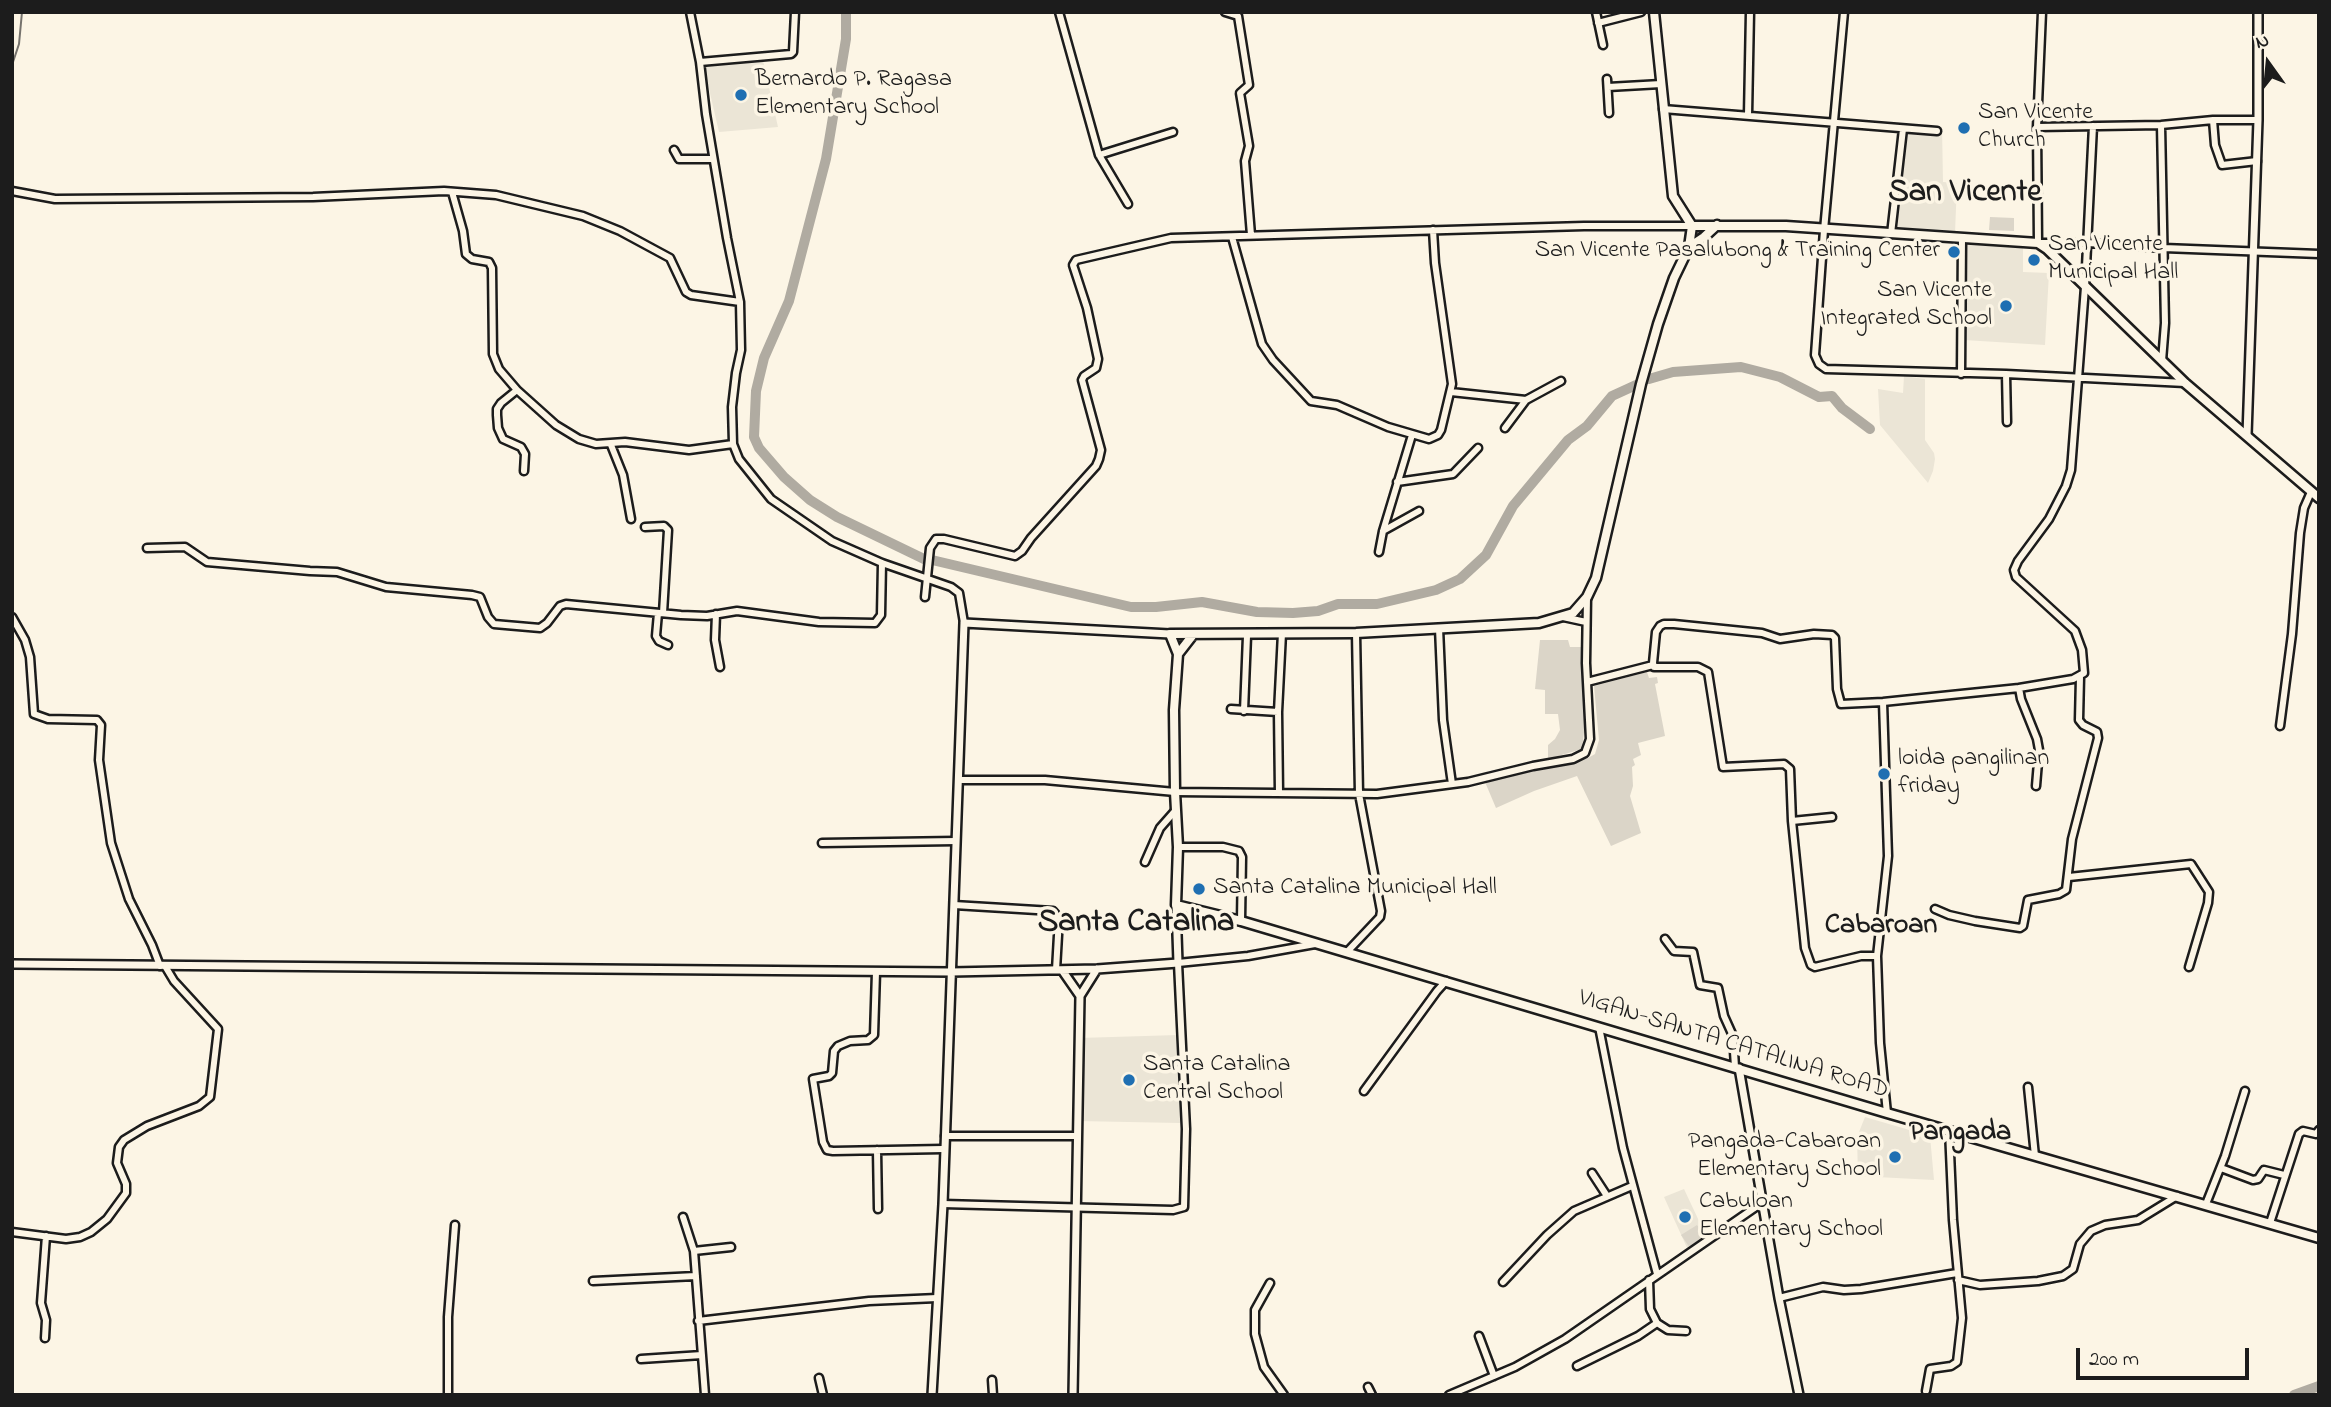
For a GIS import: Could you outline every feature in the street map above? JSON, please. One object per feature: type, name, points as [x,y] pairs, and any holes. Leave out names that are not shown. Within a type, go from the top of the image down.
[{"type":"main road","points":[[1176,905],[1178,848],[1174,710],[1178,654],[1170,634],[1192,636],[1356,633],[1539,623],[1573,613],[1587,597],[1596,578],[1641,384],[1674,278],[1689,247],[1692,226],[1674,196],[1654,12]]},
{"type":"main road","points":[[1689,247],[1717,225]]},
{"type":"main road","points":[[1692,226],[1786,226],[2038,243],[2048,249],[2085,288],[2186,383],[2319,498]]},
{"type":"main road","points":[[1178,654],[1192,636]]},
{"type":"main road","name":"VIGAN-SANTA CATALINA ROAD","points":[[1176,905],[1241,920],[2319,1238]]},
{"type":"street","points":[[690,12],[713,159],[740,303],[741,350],[733,394],[733,444],[739,459],[771,499],[832,541],[882,563],[951,587],[959,593],[964,623],[957,841],[943,1149],[943,1204],[932,1395]]},
{"type":"street","points":[[699,62],[791,54],[795,12]]},
{"type":"street","points":[[1059,12],[1099,155],[1128,204]]},
{"type":"street","points":[[1225,12],[1238,16],[1249,85],[1240,93],[1249,146],[1245,160],[1251,234]]},
{"type":"street","points":[[1596,12],[1603,45]]},
{"type":"street","points":[[1598,23],[1641,12]]},
{"type":"street","points":[[1748,115],[1750,12]]},
{"type":"street","points":[[1843,12],[1815,355],[1819,364],[1826,369],[2186,383]]},
{"type":"street","points":[[2042,12],[2037,127],[2038,243],[2319,254]]},
{"type":"street","points":[[2247,435],[2257,160],[2258,12]]},
{"type":"street","points":[[1609,113],[1608,83],[1661,85]]},
{"type":"street","points":[[1664,109],[1937,131]]},
{"type":"street","points":[[2213,120],[2220,164],[2224,166],[2257,160]]},
{"type":"street","points":[[2037,127],[2258,120]]},
{"type":"street","points":[[2161,125],[2165,323],[2162,361]]},
{"type":"street","points":[[1653,666],[1656,632],[1664,624],[1762,634],[1780,639],[1814,634],[1832,635],[1835,638],[1837,689],[1840,702],[1846,704],[2019,688],[2073,680],[2084,673],[2085,662],[2075,631],[2017,577],[2014,570],[2049,519],[2066,486],[2074,447],[2093,126]]},
{"type":"street","points":[[1891,234],[1903,129]]},
{"type":"street","points":[[1099,155],[1173,132]]},
{"type":"street","points":[[674,150],[679,159],[713,159]]},
{"type":"street","points":[[12,191],[55,200],[313,197],[424,191],[496,195],[583,216],[631,236],[674,262],[686,292],[740,303]]},
{"type":"street","points":[[452,192],[463,230],[466,254],[471,259],[489,262],[492,268],[493,354],[499,369],[517,390],[556,425],[571,435],[596,444],[625,442],[688,450],[733,444]]},
{"type":"street","points":[[925,597],[930,548],[936,540],[944,539],[1012,556],[1017,554],[1096,466],[1101,450],[1082,380],[1096,368],[1098,359],[1090,318],[1073,262],[1076,260],[1159,240],[1251,234],[1368,234],[1584,226],[1692,226]]},
{"type":"street","points":[[1233,237],[1258,333],[1265,349],[1314,403],[1337,405],[1388,427],[1429,439],[1438,435],[1444,423],[1451,392],[1451,370],[1435,263],[1433,230]]},
{"type":"street","points":[[1961,374],[1962,239]]},
{"type":"street","points":[[2006,374],[2007,422]]},
{"type":"street","points":[[1505,428],[1527,400],[1561,381]]},
{"type":"street","points":[[517,390],[501,403],[496,415],[503,439],[521,447],[525,454],[524,471]]},
{"type":"street","points":[[1451,392],[1527,400]]},
{"type":"street","points":[[1379,552],[1412,435]]},
{"type":"street","points":[[611,444],[623,474],[631,519]]},
{"type":"street","points":[[1397,482],[1453,474],[1478,448]]},
{"type":"street","points":[[2280,726],[2292,634],[2300,533],[2304,508],[2311,492]]},
{"type":"street","points":[[1383,531],[1419,512]]},
{"type":"street","points":[[645,527],[664,526],[668,530],[661,613],[656,636],[659,641],[668,645]]},
{"type":"street","points":[[147,548],[185,547],[207,562],[337,572],[386,587],[472,595],[480,597],[490,622],[540,628],[547,624],[560,606],[566,604],[701,616],[737,611],[819,622],[876,623],[881,615],[882,563]]},
{"type":"street","points":[[959,780],[1045,780],[1175,792],[1359,794],[1452,784],[1580,757],[1589,746],[1590,739],[1587,597]]},
{"type":"street","points":[[716,614],[715,640],[720,667]]},
{"type":"street","points":[[12,617],[25,640],[30,657],[35,715],[48,719],[97,720],[101,725],[99,760],[111,843],[129,899],[162,966],[218,1029],[210,1097],[199,1105],[147,1126],[124,1140],[119,1147],[117,1163],[128,1189],[107,1219],[91,1232],[66,1239],[12,1232]]},
{"type":"street","points":[[1563,617],[1586,622]]},
{"type":"street","points":[[964,623],[1170,634]]},
{"type":"street","points":[[1439,628],[1442,701],[1452,784]]},
{"type":"street","points":[[1279,793],[1278,712],[1282,633]]},
{"type":"street","points":[[1347,952],[1380,917],[1381,911],[1359,794],[1356,633]]},
{"type":"street","points":[[1244,711],[1247,635]]},
{"type":"street","points":[[1587,682],[1653,666],[1698,667],[1705,670],[1723,767],[1788,766],[1805,948],[1811,965],[1815,967],[1861,956],[1877,956]]},
{"type":"street","points":[[1935,909],[1975,921],[2020,928],[2023,926],[2028,900],[2064,892],[2072,839],[2098,738],[2097,732],[2079,720],[2080,677]]},
{"type":"street","points":[[2019,688],[2039,750],[2036,786]]},
{"type":"street","points":[[1884,702],[1888,856],[1877,956],[1887,1112]]},
{"type":"street","points":[[1231,709],[1278,712]]},
{"type":"street","points":[[1145,862],[1160,828],[1175,811]]},
{"type":"street","points":[[1792,821],[1832,817]]},
{"type":"street","points":[[822,843],[957,841]]},
{"type":"street","points":[[1178,848],[1223,847],[1239,851],[1242,858],[1241,920]]},
{"type":"street","points":[[2068,877],[2191,864],[2209,892],[2189,968]]},
{"type":"street","points":[[954,905],[1053,911],[1059,919],[1059,970],[1080,996]]},
{"type":"street","points":[[943,1204],[1173,1210],[1184,1207],[1186,1129],[1176,905]]},
{"type":"street","points":[[1176,923],[1197,911]]},
{"type":"street","points":[[1665,939],[1674,951],[1693,952],[1700,985],[1717,988],[1724,1016],[1733,1036],[1779,1298],[1799,1395]]},
{"type":"street","points":[[12,964],[951,972],[1097,969],[1178,963],[1248,956],[1318,943]]},
{"type":"street","points":[[1073,1395],[1080,996],[1097,969]]},
{"type":"street","points":[[876,972],[874,1035],[868,1040],[850,1041],[838,1046],[834,1051],[832,1073],[813,1079],[821,1139],[827,1150],[833,1151],[943,1149]]},
{"type":"street","points":[[1364,1091],[1446,981]]},
{"type":"street","points":[[1600,1027],[1614,1108],[1632,1186],[1657,1274]]},
{"type":"street","points":[[2028,1087],[2035,1156]]},
{"type":"street","points":[[2206,1205],[2221,1168],[2245,1091]]},
{"type":"street","points":[[1926,1391],[1930,1369],[1951,1366],[1957,1362],[1962,1313],[1957,1276],[1949,1130]]},
{"type":"street","points":[[2270,1223],[2299,1134],[2303,1131],[2316,1134],[2319,1130]]},
{"type":"street","points":[[945,1136],[1076,1136]]},
{"type":"street","points":[[877,1150],[878,1209]]},
{"type":"street","points":[[2221,1168],[2253,1180],[2258,1179],[2263,1170],[2284,1175]]},
{"type":"street","points":[[1592,1173],[1607,1196]]},
{"type":"street","points":[[1503,1282],[1570,1214],[1632,1186]]},
{"type":"street","points":[[1779,1298],[1823,1287],[1861,1289],[1957,1276],[1980,1285],[2038,1281],[2063,1276],[2073,1269],[2080,1244],[2091,1231],[2105,1225],[2138,1220],[2177,1196]]},
{"type":"street","points":[[1449,1395],[1494,1376],[1565,1339],[1763,1202]]},
{"type":"street","points":[[683,1217],[694,1251],[705,1395]]},
{"type":"street","points":[[448,1395],[448,1317],[455,1225]]},
{"type":"street","points":[[45,1338],[46,1324],[41,1303],[46,1236]]},
{"type":"street","points":[[694,1251],[731,1247]]},
{"type":"street","points":[[593,1281],[696,1276]]},
{"type":"street","points":[[1649,1280],[1650,1309],[1657,1323],[1668,1330],[1686,1331]]},
{"type":"street","points":[[1270,1283],[1255,1310],[1255,1334],[1264,1367],[1284,1395]]},
{"type":"street","points":[[698,1321],[869,1301],[937,1298]]},
{"type":"street","points":[[1577,1366],[1643,1333],[1657,1323]]},
{"type":"street","points":[[1479,1336],[1494,1376]]},
{"type":"street","points":[[641,1359],[702,1355]]},
{"type":"street","points":[[819,1378],[823,1395]]},
{"type":"street","points":[[992,1380],[993,1395]]},
{"type":"street","points":[[1368,1387],[1372,1395]]},
{"type":"shaded area","name":"Bernardo P. Ragasa Elementary School","points":[[762,56],[778,127],[719,132],[703,63]]},
{"type":"shaded area","points":[[1897,124],[1942,127],[1943,182],[1957,183],[1955,233],[1889,230]]},
{"type":"shaded area","points":[[1990,217],[2014,218],[2014,231],[1989,230]]},
{"type":"shaded area","name":"San Vicente Integrated School","points":[[1965,242],[2023,246],[2023,272],[2049,273],[2045,345],[1964,340]]},
{"type":"shaded area","points":[[1904,376],[1925,379],[1925,440],[1935,459],[1928,483],[1880,425],[1878,389],[1903,393]]},
{"type":"shaded area","points":[[1540,640],[1568,640],[1570,647],[1583,647],[1585,724],[1582,749],[1548,759],[1548,745],[1560,730],[1558,714],[1545,714],[1545,690],[1535,689]]},
{"type":"shaded area","points":[[1647,672],[1649,678],[1657,677],[1658,683],[1655,684],[1665,736],[1638,743],[1641,755],[1633,759],[1635,765],[1632,767],[1633,786],[1630,796],[1641,833],[1611,846],[1577,776],[1496,808],[1485,782],[1588,758],[1595,754],[1599,740],[1594,686]]},
{"type":"shaded area","name":"Santa Catalina Central School","points":[[1178,1035],[1180,1123],[1077,1121],[1079,1038]]},
{"type":"shaded area","name":"Pangada-Cabaroan Elementary School","points":[[1865,1117],[1930,1136],[1934,1180],[1858,1176],[1857,1137]]},
{"type":"shaded area","name":"Cabuloan Elementary School","points":[[1684,1189],[1707,1238],[1688,1250],[1664,1197]]},
{"type":"shaded area","points":[[1697,1225],[1706,1238],[1690,1248],[1681,1235]]},
{"type":"waterway","points":[[12,65],[19,44],[22,12]]},
{"type":"waterway","points":[[846,12],[846,39],[826,159],[789,301],[764,358],[756,391],[754,437],[759,448],[784,477],[810,500],[837,517],[924,559]]},
{"type":"waterway","points":[[1649,379],[1673,372],[1741,367],[1780,377],[1819,397],[1832,396],[1842,408],[1870,429]]},
{"type":"waterway","points":[[932,560],[1131,607],[1202,602],[1257,612],[1293,613],[1318,611],[1338,604],[1377,604],[1436,590],[1460,579],[1486,555],[1513,506],[1568,440],[1587,426],[1612,396],[1636,385]]},
{"type":"waterway","points":[[2294,1395],[2319,1386]]},
{"type":"place","name":"Bernardo P. Ragasa Elementary School","points":[[741,95]]},
{"type":"place","name":"San Vicente Church","points":[[1964,128]]},
{"type":"place","name":"San Vicente Pasalubong & Training Center","points":[[1954,252]]},
{"type":"place","name":"San Vicente Municipal Hall","points":[[2034,260]]},
{"type":"place","name":"San Vicente Integrated School","points":[[2006,306]]},
{"type":"place","name":"loida pangilinan friday","points":[[1884,774]]},
{"type":"place","name":"Santa Catalina Municipal Hall","points":[[1199,889]]},
{"type":"place","name":"Santa Catalina Central School","points":[[1129,1080]]},
{"type":"place","name":"Pangada-Cabaroan Elementary School","points":[[1895,1157]]},
{"type":"place","name":"Cabuloan Elementary School","points":[[1685,1217]]},
{"type":"district","name":"San Vicente","points":[[1965,195]]},
{"type":"district","name":"Santa Catalina","points":[[1136,925]]},
{"type":"district","name":"Cabaroan","points":[[1881,927]]},
{"type":"district","name":"Pangada","points":[[1960,1134]]}]
